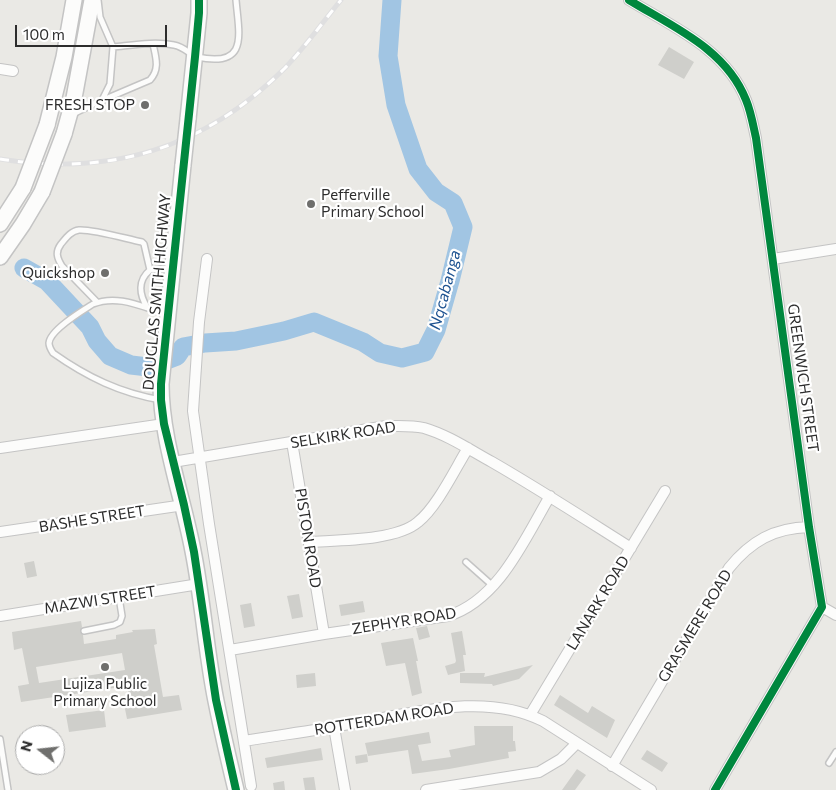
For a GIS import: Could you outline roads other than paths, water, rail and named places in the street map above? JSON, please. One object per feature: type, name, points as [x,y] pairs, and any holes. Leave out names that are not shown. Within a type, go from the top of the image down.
[{"type":"street","points":[[0,224],[23,188],[47,125],[64,57],[74,0]]},
{"type":"street","points":[[0,257],[42,192],[64,134],[74,98],[92,0]]},
{"type":"street","name":"DOUGLAS SMITH HIGHWAY","points":[[199,0],[161,400],[164,424],[184,505],[199,584],[216,700],[236,790]]},
{"type":"street","name":"GREENWICH STREET","points":[[629,0],[702,44],[716,55],[737,83],[746,99],[756,138],[809,527],[822,607]]},
{"type":"street","points":[[0,69],[13,71]]},
{"type":"street","points":[[773,259],[836,249]]},
{"type":"street","points":[[207,259],[199,322],[193,410],[251,786]]},
{"type":"street","points":[[0,448],[164,424]]},
{"type":"street","name":"SELKIRK ROAD","points":[[173,462],[398,426],[424,428],[468,448],[550,496],[632,548]]},
{"type":"street","name":"PISTON ROAD","points":[[292,442],[324,634]]},
{"type":"street","points":[[309,542],[390,534],[406,530],[428,512],[468,448]]},
{"type":"street","name":"LANARK ROAD","points":[[530,715],[665,491]]},
{"type":"street","name":"ZEPHYR ROAD","points":[[230,650],[448,616],[462,612],[475,604],[493,586],[550,496]]},
{"type":"street","name":"BASHE STREET","points":[[0,532],[184,505]]},
{"type":"street","name":"GRASMERE ROAD","points":[[612,766],[729,568],[748,546],[767,536],[792,527],[809,527]]},
{"type":"street","name":"MAZWI STREET","points":[[0,616],[199,584]]},
{"type":"street","points":[[715,790],[822,607],[836,615]]},
{"type":"street","name":"ROTTERDAM ROAD","points":[[244,741],[456,707],[493,708],[530,715],[554,728],[651,790]]},
{"type":"street","points":[[334,727],[345,790]]},
{"type":"street","points":[[426,790],[539,772],[561,759],[577,743]]},
{"type":"lane","points":[[98,0],[100,17],[113,47],[110,84],[102,100]]},
{"type":"lane","points":[[113,47],[153,44],[176,45],[185,48],[195,57],[222,58],[235,52],[239,38],[236,0]]},
{"type":"lane","points":[[69,116],[150,80],[154,76],[157,65],[153,44]]},
{"type":"lane","points":[[95,303],[58,259],[58,248],[71,233],[79,230],[90,231],[142,242],[146,249],[150,270]]},
{"type":"lane","points":[[147,307],[142,298],[141,285],[143,278],[150,270],[173,268]]},
{"type":"lane","points":[[161,400],[139,396],[90,377],[53,354],[50,348],[51,336],[95,303],[115,300],[147,307],[168,315]]},
{"type":"lane","points":[[466,562],[493,586]]},
{"type":"lane","points":[[84,631],[120,622],[122,616],[119,597]]},
{"type":"lane","points":[[0,739],[8,790]]},
{"type":"lane","points":[[829,763],[836,752]]},
{"type":"waterway","name":"Nqcabanga","points":[[24,268],[47,281],[90,327],[97,341],[110,356],[131,365],[148,367],[177,356],[183,347],[236,341],[284,331],[314,322],[363,342],[380,353],[402,358],[425,352],[436,330],[463,227],[453,203],[436,192],[418,169],[396,105],[388,56],[392,0]]},
{"type":"railway","points":[[0,159],[41,164],[80,164],[118,159],[154,150],[189,137],[222,118],[254,96],[285,68],[341,0]]},
{"type":"place","name":"FRESH STOP","points":[[145,105]]},
{"type":"place","name":"Pefferville Primary School","points":[[311,204]]},
{"type":"place","name":"Quickshop","points":[[105,273]]},
{"type":"place","name":"Lujiza Public Primary School","points":[[105,667]]}]
